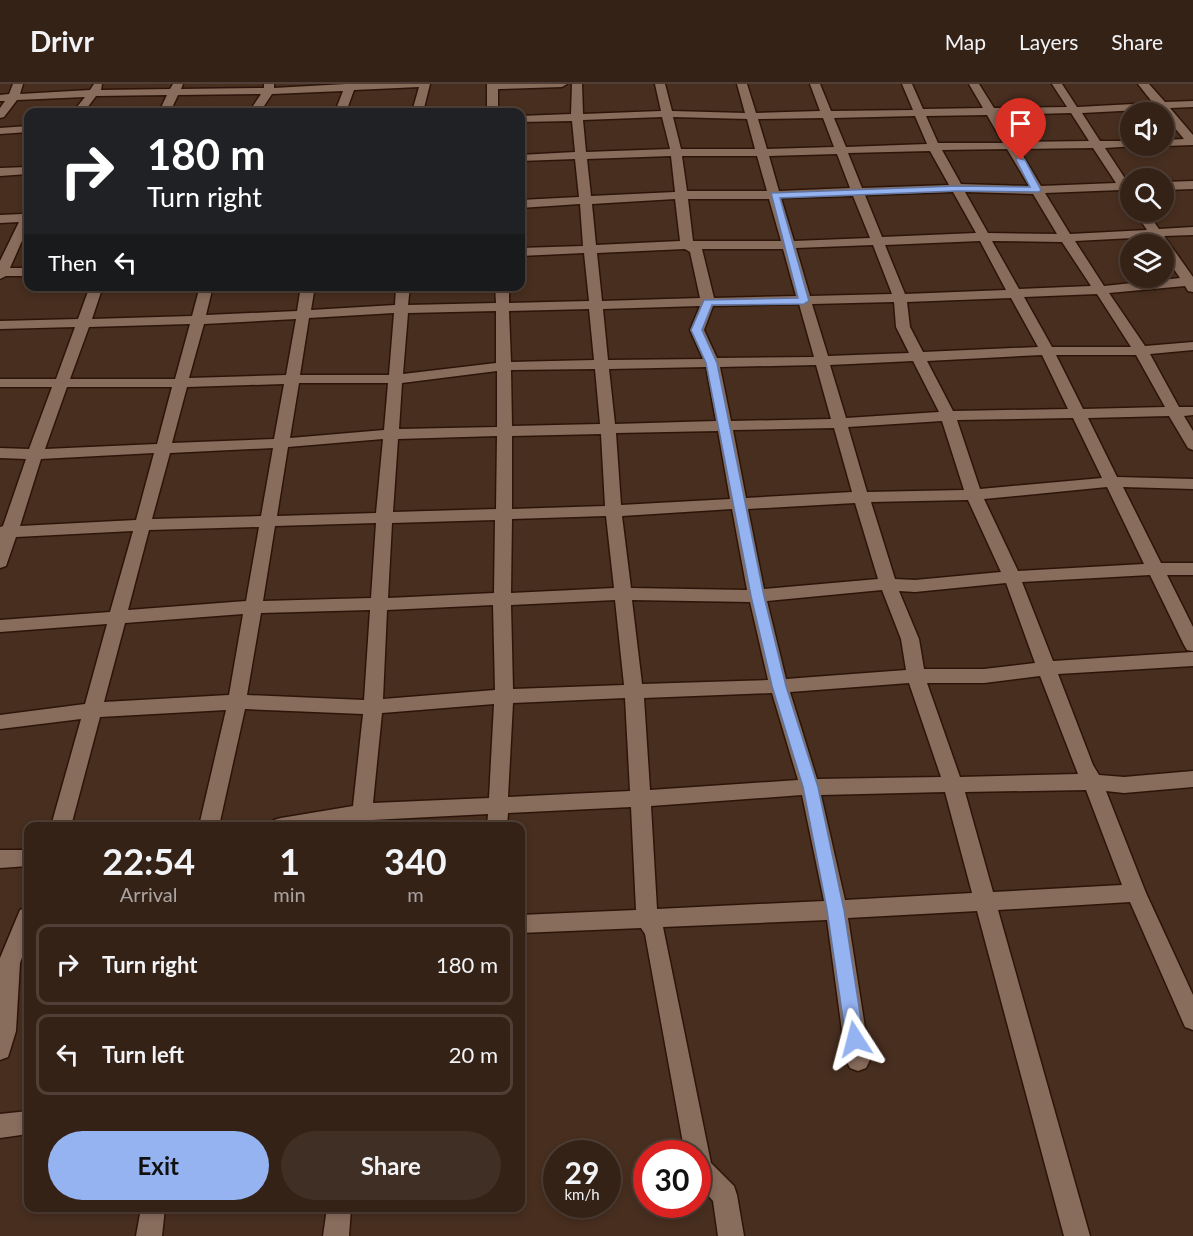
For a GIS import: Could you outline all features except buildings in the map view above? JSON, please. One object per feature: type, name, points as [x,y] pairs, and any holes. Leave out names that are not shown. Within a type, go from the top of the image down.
[{"type":"street","points":[[0,115],[13,98],[18,84]]},
{"type":"street","points":[[0,98],[97,88],[269,88],[425,84],[419,108]]},
{"type":"street","points":[[493,108],[492,85],[562,84]]},
{"type":"street","points":[[577,84],[578,117],[608,428],[613,511],[634,690],[647,918],[655,932],[694,1140]]},
{"type":"street","points":[[660,84],[676,152],[687,245]]},
{"type":"street","points":[[742,84],[804,301],[842,423],[861,497],[888,584],[910,639],[916,676],[953,785],[1077,1236]]},
{"type":"street","points":[[815,84],[900,298],[903,327],[948,416],[974,495],[1012,576],[1084,768],[1093,782],[1136,893],[1193,1020]]},
{"type":"street","points":[[907,84],[934,147],[1047,351],[1193,645]]},
{"type":"street","points":[[974,84],[1013,146],[1065,238],[1141,351],[1193,445]]},
{"type":"street","points":[[1057,84],[1120,177]]},
{"type":"street","points":[[1143,84],[1157,102]]},
{"type":"street","points":[[343,108],[351,86]]},
{"type":"street","points":[[83,108],[97,88]]},
{"type":"street","points":[[167,108],[176,88]]},
{"type":"street","points":[[257,108],[269,88]]},
{"type":"street","points":[[1174,104],[1193,104]]},
{"type":"street","points":[[525,118],[667,114],[750,116],[1074,110],[1120,107]]},
{"type":"street","points":[[1174,121],[1193,142]]},
{"type":"street","points":[[0,131],[24,129]]},
{"type":"street","points":[[1174,143],[1193,142]]},
{"type":"street","points":[[525,158],[676,152],[762,153],[934,147],[1120,144]]},
{"type":"street","points":[[0,172],[24,171]]},
{"type":"street","points":[[1174,186],[1193,185]]},
{"type":"street","points":[[525,204],[682,195],[774,195],[957,188],[1120,190]]},
{"type":"street","points":[[0,219],[24,217]]},
{"type":"street","points":[[1148,222],[1155,232]]},
{"type":"street","points":[[24,225],[0,273],[24,272]]},
{"type":"street","points":[[525,252],[687,245],[788,246],[982,237],[1065,238],[1193,231]]},
{"type":"street","points":[[687,245],[696,250],[708,302],[697,330],[712,363],[738,504],[758,596],[779,686],[810,787],[836,910],[858,1060]]},
{"type":"street","points":[[1174,259],[1191,283]]},
{"type":"street","points":[[0,325],[304,316],[401,309],[900,298],[1101,290],[1191,283]]},
{"type":"street","points":[[0,562],[6,532],[95,291]]},
{"type":"street","points":[[62,822],[162,448],[183,383],[206,291]]},
{"type":"street","points":[[210,822],[237,702],[307,291]]},
{"type":"street","points":[[362,819],[373,707],[384,519],[393,434],[403,291]]},
{"type":"street","points":[[497,822],[496,804],[504,696],[502,599],[506,430],[502,291]]},
{"type":"street","points":[[0,383],[183,383],[291,379],[397,379],[504,366],[822,361],[918,355],[1141,351],[1193,346]]},
{"type":"street","points":[[0,453],[35,454],[283,443],[393,434],[506,430],[842,423],[948,416],[1193,411]]},
{"type":"street","points":[[6,532],[141,525],[613,511],[861,497],[974,495],[1111,482],[1193,484]]},
{"type":"street","points":[[0,626],[254,607],[623,594],[758,596],[888,584],[915,586],[1012,576],[1193,569]]},
{"type":"street","points":[[0,722],[93,710],[237,702],[373,707],[504,696],[779,686],[916,676],[984,676],[1048,668],[1193,659]]},
{"type":"street","points":[[327,822],[496,804],[639,799],[810,787],[1093,782],[1124,785],[1193,779]]},
{"type":"street","points":[[0,859],[24,858]]},
{"type":"street","points":[[525,924],[836,910],[1136,893]]},
{"type":"street","points":[[0,1049],[5,1031],[13,963],[24,929]]},
{"type":"street","points":[[0,1126],[24,1123]]},
{"type":"street","points":[[711,1180],[725,1195],[731,1236]]},
{"type":"street","points":[[149,1236],[152,1212]]},
{"type":"street","points":[[336,1236],[339,1212]]},
{"type":"route","points":[[855,1039],[836,910],[810,787],[779,686],[758,596],[738,504],[712,363],[697,330],[708,302],[804,301],[774,195],[957,188],[1036,190],[1021,160]]}]
